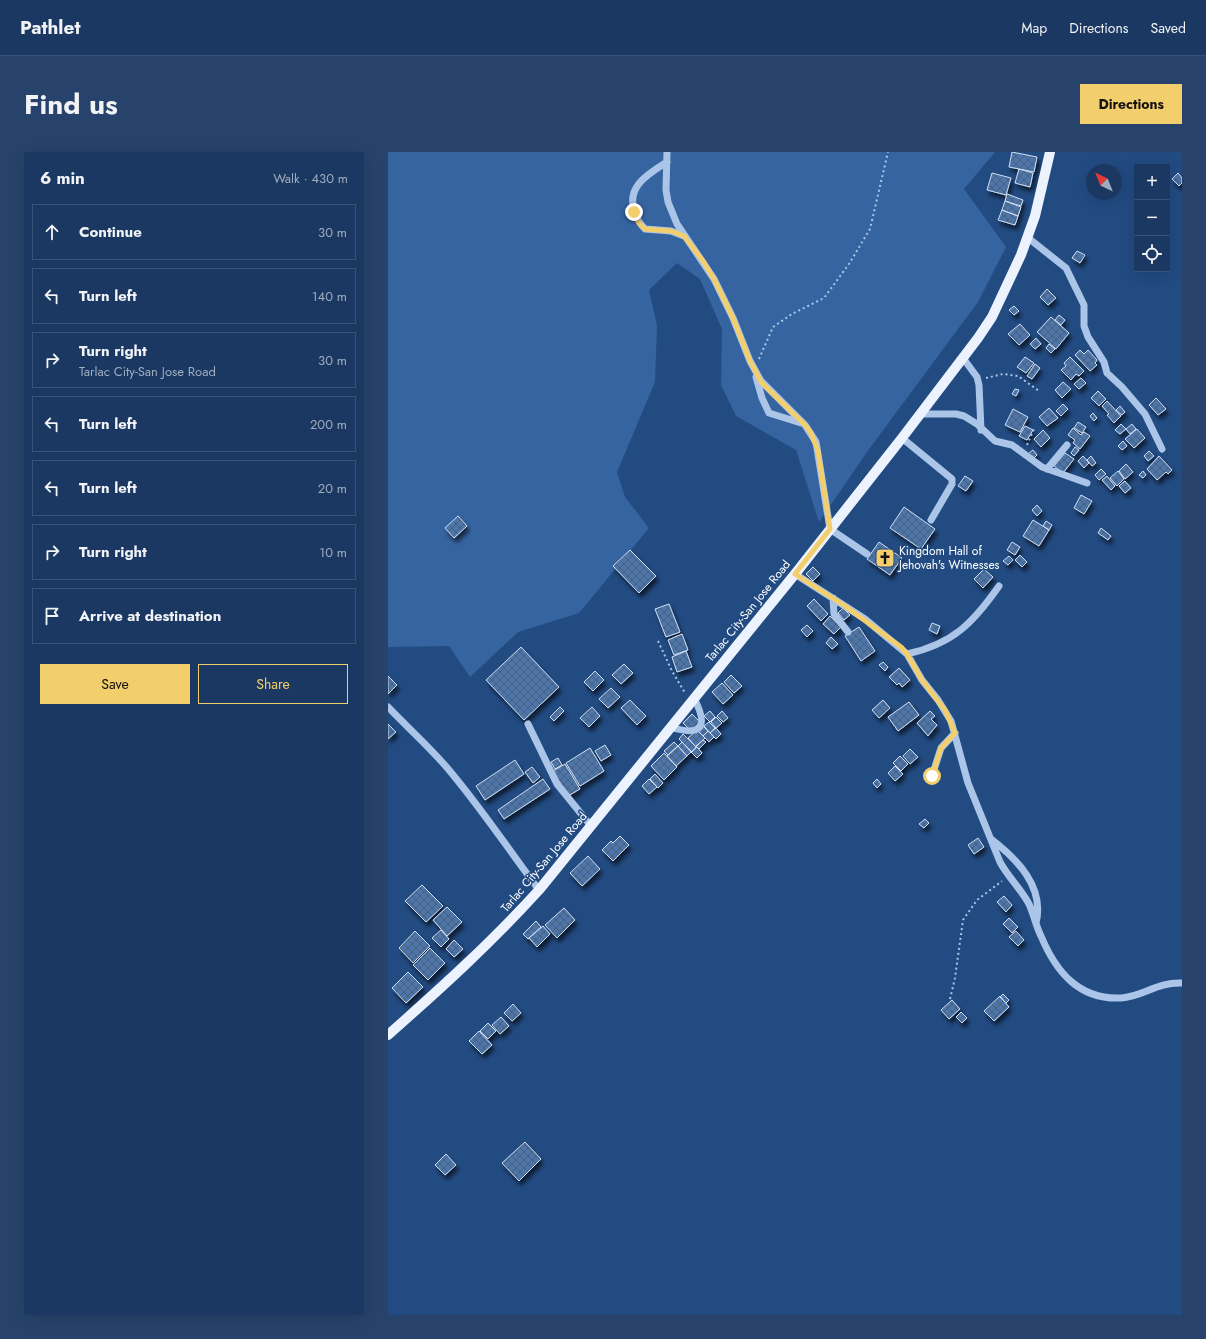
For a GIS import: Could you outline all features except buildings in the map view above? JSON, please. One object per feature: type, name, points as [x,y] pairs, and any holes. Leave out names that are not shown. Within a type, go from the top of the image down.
[{"type":"main road","name":"Tarlac City-San Jose Road","points":[[388,1035],[457,974],[500,933],[539,890],[795,574],[963,358],[992,317],[1005,292],[1028,237],[1050,152]]},
{"type":"street","points":[[668,152],[666,177],[668,202],[684,236],[703,261],[714,279],[733,318],[754,371],[762,398],[769,412],[805,425]]},
{"type":"street","points":[[667,162],[641,180],[633,196],[632,206],[639,223],[645,229],[671,231],[684,236]]},
{"type":"street","points":[[1028,237],[1066,268],[1084,305],[1084,326],[1088,337],[1104,362],[1107,374],[1122,387],[1145,414],[1162,449]]},
{"type":"street","points":[[963,358],[977,377],[980,395],[981,430]]},
{"type":"street","points":[[754,371],[765,387],[805,425],[816,442],[830,529],[867,554]]},
{"type":"street","points":[[920,414],[956,414],[964,416],[977,424],[981,430],[995,441],[1012,445],[1036,463],[1047,469],[1087,483]]},
{"type":"street","points":[[902,438],[952,479],[952,484],[931,520]]},
{"type":"street","points":[[1047,469],[1067,445]]},
{"type":"street","points":[[795,574],[833,598],[887,636],[907,654],[922,680],[945,710],[955,733],[968,783],[991,839],[1009,876],[1024,895],[1045,946],[1061,971],[1079,989],[1108,998],[1130,997],[1161,984],[1182,983]]},
{"type":"street","points":[[907,654],[938,645],[964,628],[978,614],[999,586]]},
{"type":"street","points":[[833,598],[834,614],[848,632]]},
{"type":"street","points":[[670,727],[688,732],[697,728],[701,724],[702,714],[693,700]]},
{"type":"street","points":[[388,707],[410,730],[427,744],[451,771],[539,890]]},
{"type":"street","points":[[528,724],[557,784],[591,826]]},
{"type":"street","points":[[932,776],[941,748],[955,733]]},
{"type":"street","points":[[991,839],[1014,858],[1034,889],[1039,906],[1036,923]]},
{"type":"path","points":[[754,371],[773,327],[792,314],[824,298],[850,264],[870,230],[888,152]]},
{"type":"path","points":[[977,377],[988,378],[1010,374],[1024,379],[1039,391]]},
{"type":"path","points":[[1024,453],[1034,429]]},
{"type":"path","points":[[658,641],[672,671],[693,700]]},
{"type":"path","points":[[950,999],[955,978],[963,920],[976,900],[1009,876]]},
{"type":"shaded area","points":[[388,152],[995,152],[964,189],[1006,247],[978,302],[867,452],[819,522],[796,450],[736,416],[721,385],[722,329],[700,279],[677,263],[649,290],[657,325],[655,382],[617,472],[625,497],[649,528],[579,613],[518,632],[470,677],[449,646],[388,647]]},
{"type":"place","name":"Kingdom Hall of Jehovah's Witnesses","points":[[885,558]]},
{"type":"route","points":[[634,212],[639,223],[645,229],[671,231],[684,236],[703,261],[714,279],[733,318],[754,371],[761,382],[805,425],[816,442],[825,506],[830,529],[795,574],[845,606],[901,647],[907,654],[922,680],[945,710],[955,733],[941,748],[932,776]]}]
